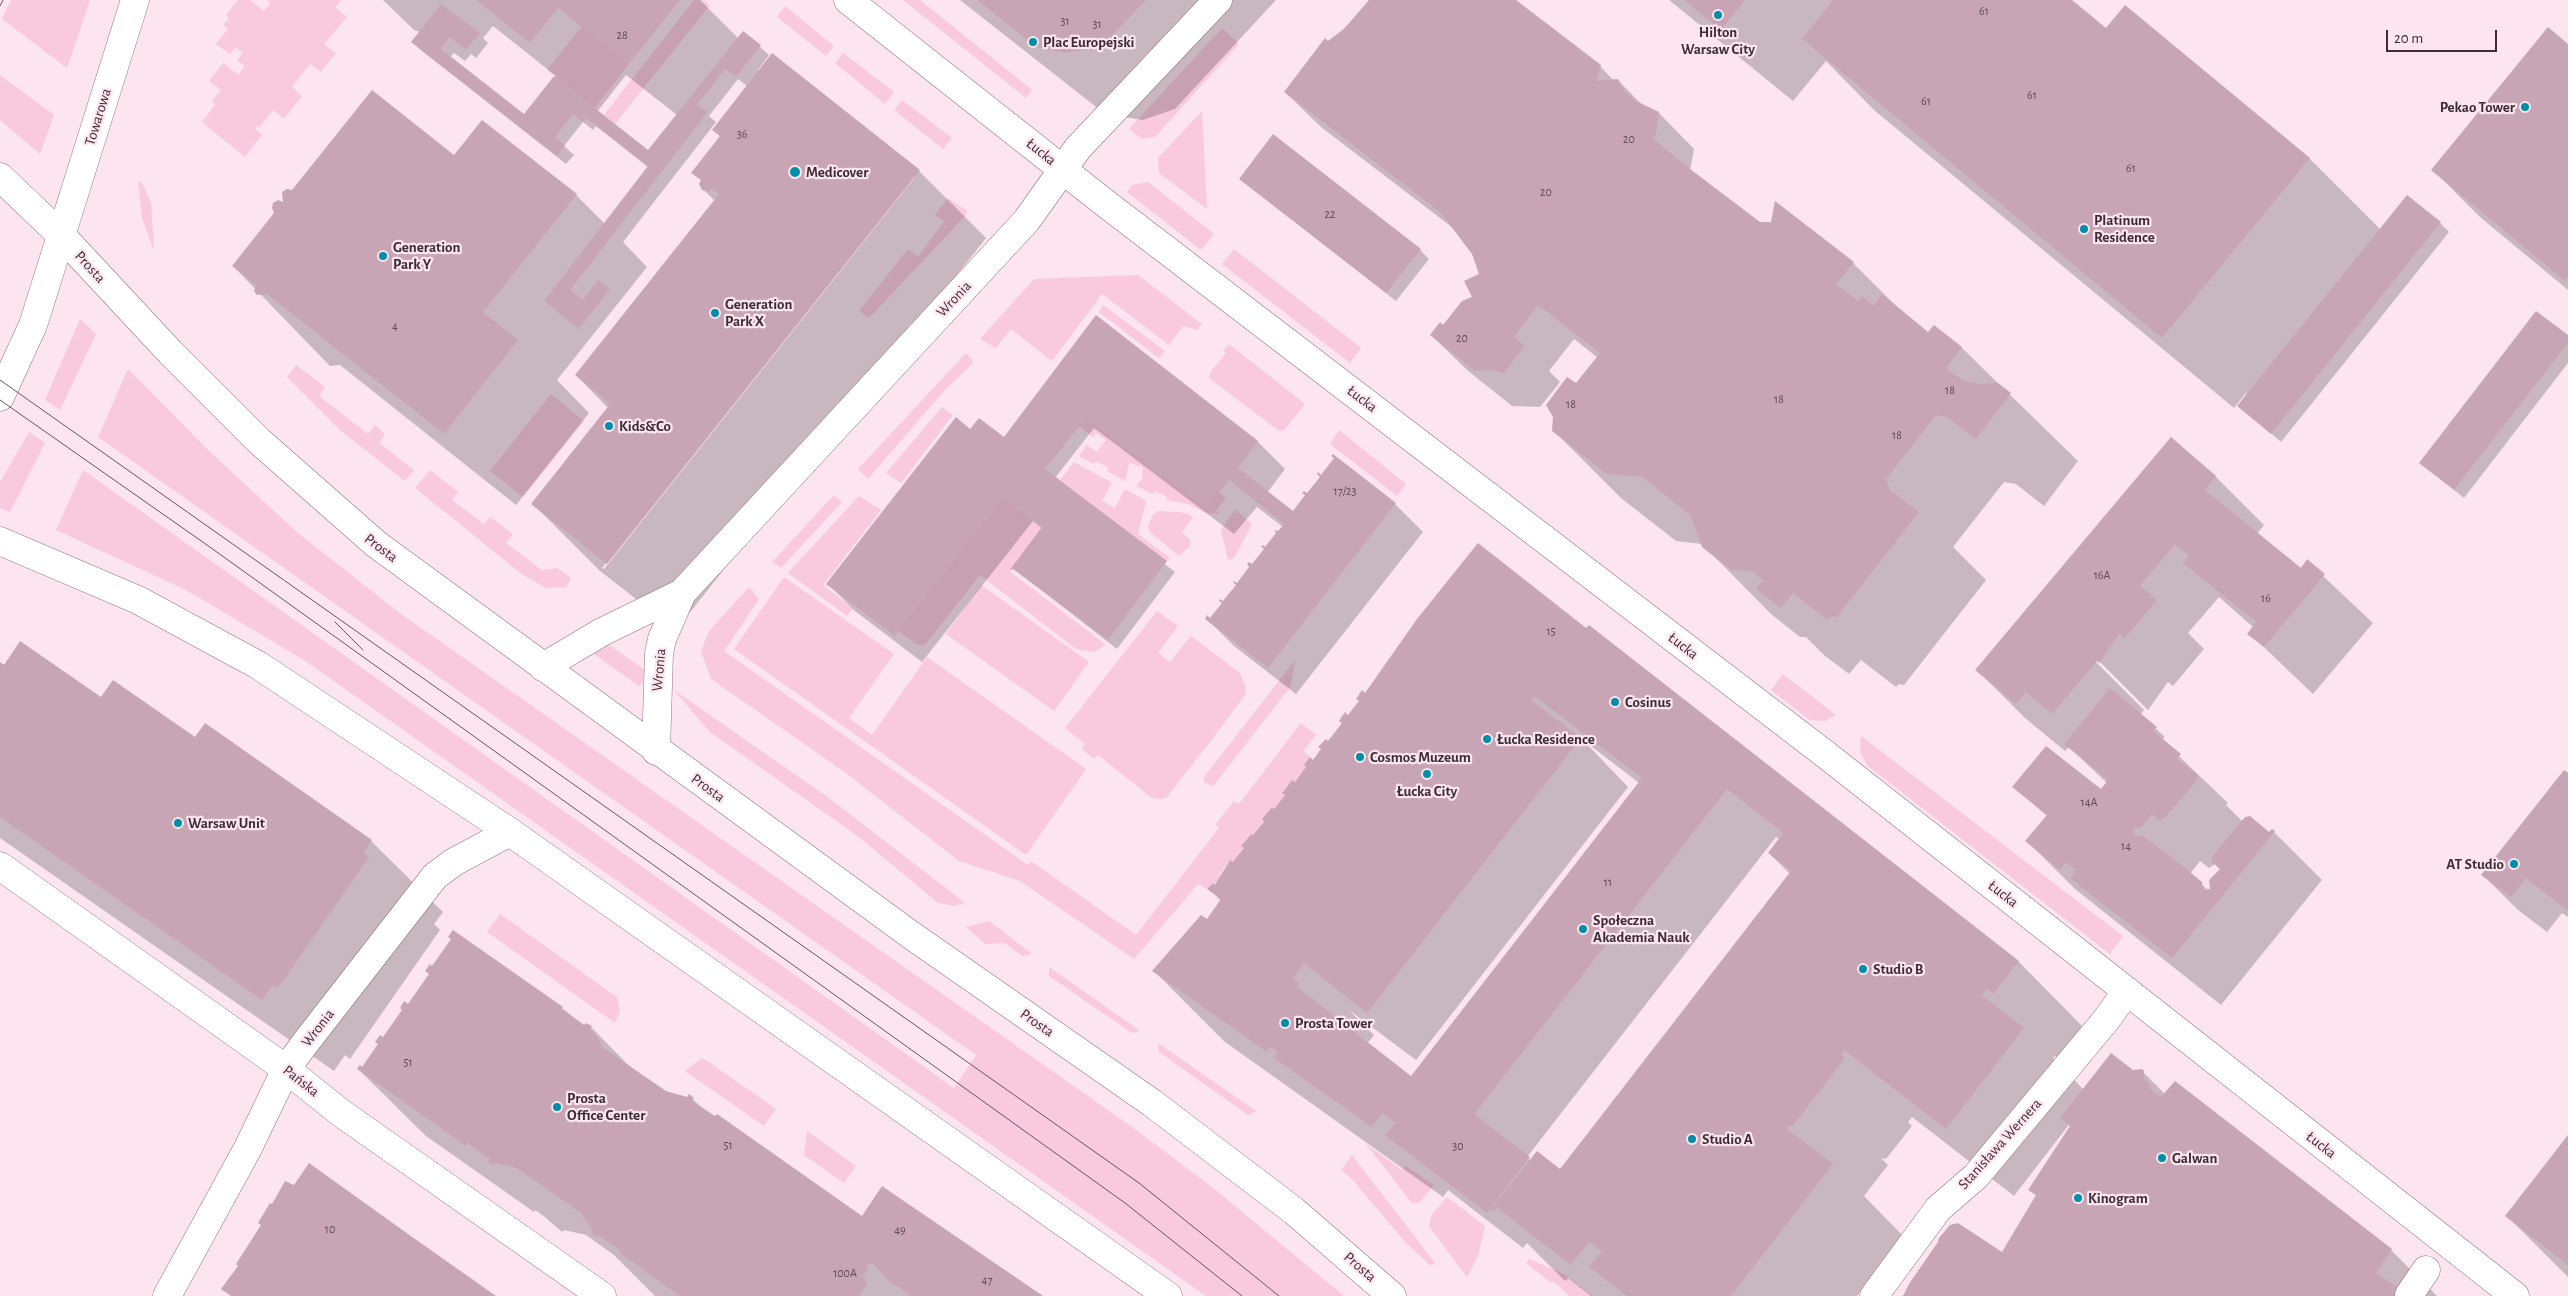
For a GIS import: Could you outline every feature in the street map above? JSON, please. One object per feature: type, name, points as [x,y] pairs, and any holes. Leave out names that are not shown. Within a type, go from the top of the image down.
[{"type":"street","name":"Towarowa","points":[[0,397],[32,325],[135,0]]},
{"type":"street","name":"Łucka","points":[[848,0],[1063,170],[1825,754],[2515,1296]]},
{"type":"street","name":"Wronia","points":[[656,751],[659,653],[662,639],[682,593],[1027,220],[1078,148],[1218,0]]},
{"type":"street","name":"Prosta","points":[[0,177],[61,235],[170,352],[259,441],[344,519],[656,751],[911,935],[1152,1102],[1294,1211],[1392,1296]]},
{"type":"street","points":[[0,541],[138,600],[258,665],[510,832],[1168,1296]]},
{"type":"street","name":"Wronia","points":[[543,666],[602,632],[682,593]]},
{"type":"street","name":"Wronia","points":[[167,1296],[248,1148],[286,1069],[435,876],[454,862],[510,832]]},
{"type":"street","name":"Pańska","points":[[0,866],[286,1069],[341,1113],[602,1296]]},
{"type":"street","name":"Stanisława Wernera","points":[[1874,1296],[1938,1209],[1976,1176],[2106,1020],[2127,991]]},
{"type":"street","points":[[2409,1295],[2426,1270]]},
{"type":"shaded area","points":[[11,0],[90,0],[67,68],[2,19]]},
{"type":"shaded area","points":[[238,0],[250,0],[264,11],[271,3],[267,0],[341,0],[335,7],[347,17],[324,44],[336,53],[321,72],[310,64],[292,87],[302,96],[284,119],[273,110],[259,128],[257,126],[255,129],[262,135],[245,157],[202,122],[215,105],[212,101],[221,90],[209,81],[223,63],[238,75],[245,66],[237,60],[243,53],[236,47],[230,54],[216,44],[228,29],[223,25],[229,18],[226,15]]},
{"type":"shaded area","points":[[694,0],[704,0],[710,5],[615,124],[604,115]]},
{"type":"shaded area","points":[[903,0],[920,0],[1032,90],[1026,98]]},
{"type":"shaded area","points":[[785,6],[834,46],[826,56],[777,17]]},
{"type":"shaded area","points":[[582,26],[629,64],[595,108],[547,70]]},
{"type":"shaded area","points":[[1222,28],[1239,44],[1155,137],[1142,139],[1129,129]]},
{"type":"shaded area","points":[[843,53],[894,92],[885,104],[835,63]]},
{"type":"shaded area","points":[[0,75],[54,115],[40,154],[0,120]]},
{"type":"shaded area","points":[[902,100],[952,138],[943,149],[894,110]]},
{"type":"shaded area","points":[[1202,111],[1207,209],[1159,173],[1158,158]]},
{"type":"shaded area","points":[[138,180],[143,185],[151,202],[154,251],[142,218]]},
{"type":"shaded area","points":[[1148,182],[1214,234],[1201,250],[1127,192],[1132,185]]},
{"type":"shaded area","points":[[948,198],[967,211],[966,215],[869,318],[859,311],[908,249],[918,257],[944,221],[935,215]]},
{"type":"shaded area","points":[[1234,249],[1361,348],[1350,363],[1222,264]]},
{"type":"shaded area","points":[[1138,275],[1202,324],[1197,330],[1183,326],[1169,345],[1102,294],[1052,361],[1011,329],[996,348],[980,339],[1034,279]]},
{"type":"shaded area","points":[[1103,305],[1165,351],[1159,358],[1099,312]]},
{"type":"shaded area","points":[[80,319],[96,334],[60,410],[45,400]]},
{"type":"shaded area","points":[[1229,344],[1305,404],[1284,430],[1279,431],[1209,378],[1211,371],[1226,353],[1223,351]]},
{"type":"shaded area","points":[[966,353],[973,363],[944,391],[868,479],[858,469]]},
{"type":"shaded area","points":[[296,365],[325,387],[319,396],[368,434],[375,425],[385,434],[379,443],[414,470],[405,481],[341,431],[287,377]]},
{"type":"shaded area","points":[[128,369],[209,451],[299,534],[401,614],[1132,1127],[1212,1187],[1344,1296],[1206,1296],[304,660],[188,591],[56,530],[83,470],[954,1088],[976,1055],[98,437]]},
{"type":"shaded area","points":[[551,394],[584,421],[523,497],[490,471]]},
{"type":"shaded area","points":[[942,407],[953,415],[901,483],[886,473]]},
{"type":"shaded area","points":[[1086,418],[1219,492],[1226,498],[1216,511],[1219,514],[1206,513],[1188,504],[1166,500],[1167,497],[1155,491],[1153,494],[1136,486],[1142,479],[1143,467],[1129,463],[1125,481],[1107,471],[1109,468],[1096,461],[1094,464],[1079,456],[1087,445],[1097,452],[1106,440],[1096,433],[1093,437],[1079,426]]},
{"type":"shaded area","points":[[1339,430],[1406,484],[1397,496],[1330,444]]},
{"type":"shaded area","points":[[29,432],[45,443],[10,512],[0,508],[0,482]]},
{"type":"shaded area","points":[[1074,462],[1112,483],[1102,501],[1115,508],[1125,489],[1146,501],[1138,534],[1170,558],[1167,561],[1060,480]]},
{"type":"shaded area","points":[[430,470],[458,492],[452,500],[484,524],[490,517],[513,534],[506,543],[542,570],[557,568],[571,578],[566,587],[546,588],[523,575],[415,488]]},
{"type":"shaded area","points":[[834,495],[842,502],[781,568],[772,562]]},
{"type":"shaded area","points":[[859,496],[881,510],[823,585],[853,608],[847,616],[788,573]]},
{"type":"shaded area","points":[[1003,497],[1042,527],[1009,571],[1105,644],[1100,649],[1093,652],[1076,649],[980,575],[925,645],[918,645],[898,631]]},
{"type":"shaded area","points":[[1235,509],[1252,524],[1234,558],[1228,560],[1221,530]]},
{"type":"shaded area","points":[[1158,511],[1189,514],[1193,518],[1182,532],[1190,540],[1190,546],[1179,556],[1149,531],[1148,525],[1153,515]]},
{"type":"shaded area","points":[[784,577],[894,654],[849,718],[872,735],[927,657],[1086,769],[1026,855],[734,649]]},
{"type":"shaded area","points":[[981,585],[1089,662],[1054,711],[946,634]]},
{"type":"shaded area","points":[[749,587],[759,599],[724,651],[1028,865],[1031,861],[1136,935],[1219,828],[1215,825],[1234,801],[1239,804],[1301,723],[1316,735],[1303,751],[1310,757],[1304,765],[1306,767],[1295,782],[1292,780],[1282,792],[1285,795],[1274,809],[1271,807],[1262,819],[1264,822],[1253,835],[1250,834],[1241,846],[1244,848],[1233,862],[1230,860],[1220,873],[1223,875],[1215,885],[1213,883],[1207,889],[1198,884],[1134,959],[1020,881],[959,861],[846,773],[711,679],[701,651],[709,631]]},
{"type":"shaded area","points":[[1157,611],[1178,626],[1158,653],[1170,662],[1191,636],[1240,673],[1246,688],[1245,695],[1210,742],[1166,798],[1161,799],[1152,798],[1098,755],[1094,759],[1082,749],[1085,744],[1065,728]]},
{"type":"shaded area","points":[[606,643],[645,670],[642,684],[639,686],[591,652]]},
{"type":"shaded area","points":[[1295,660],[1291,686],[1214,785],[1211,786],[1204,782],[1204,777]]},
{"type":"shaded area","points":[[1783,674],[1836,715],[1825,721],[1810,720],[1771,690]]},
{"type":"shaded area","points":[[674,690],[829,798],[965,903],[954,906],[938,903],[859,837],[710,732]]},
{"type":"shaded area","points":[[1861,736],[2123,936],[2110,954],[1868,766],[1860,752]]},
{"type":"shaded area","points":[[500,914],[617,997],[620,1011],[615,1023],[487,932]]},
{"type":"shaded area","points":[[989,921],[1031,953],[1022,956],[1005,943],[985,944],[966,927]]},
{"type":"shaded area","points":[[1049,967],[1139,1030],[1138,1032],[1132,1033],[1049,976]]},
{"type":"shaded area","points":[[1158,1043],[1256,1111],[1248,1115],[1159,1052]]},
{"type":"shaded area","points":[[701,1059],[706,1060],[776,1109],[764,1126],[685,1071]]},
{"type":"shaded area","points":[[807,1131],[856,1166],[844,1183],[804,1155]]},
{"type":"shaded area","points":[[1365,1143],[1402,1170],[1406,1166],[1434,1185],[1419,1203],[1412,1203]]},
{"type":"shaded area","points":[[1352,1155],[1435,1263],[1431,1266],[1406,1243],[1351,1178],[1341,1170]]},
{"type":"shaded area","points":[[1447,1197],[1485,1226],[1478,1256],[1467,1277],[1429,1226],[1431,1216]]},
{"type":"shaded area","points":[[1529,1259],[1564,1274],[1593,1296],[1570,1296],[1554,1282],[1550,1282],[1526,1263]]},
{"type":"building","points":[[476,0],[680,0],[629,64],[558,8],[530,43]]},
{"type":"building","points":[[977,0],[1146,0],[1107,41],[1091,49],[1065,53],[1036,47]]},
{"type":"building","points":[[1369,0],[1516,0],[1601,65],[1596,81],[1618,79],[1623,89],[1634,100],[1659,112],[1656,133],[1653,139],[1694,172],[1760,222],[1771,222],[1775,201],[1854,262],[1836,284],[1858,301],[1862,296],[1873,306],[1882,294],[1928,332],[1934,325],[1962,347],[1946,368],[1964,381],[1981,384],[1998,383],[2011,393],[1976,439],[1947,417],[1936,415],[1886,479],[1890,490],[1919,512],[1836,618],[1833,616],[1827,620],[1793,593],[1781,608],[1756,589],[1763,580],[1751,571],[1731,570],[1702,547],[1690,515],[1643,477],[1607,474],[1552,431],[1553,417],[1546,405],[1567,377],[1576,383],[1600,353],[1538,305],[1514,337],[1525,346],[1504,373],[1491,370],[1475,371],[1430,335],[1440,322],[1443,325],[1462,301],[1472,297],[1464,281],[1479,274],[1472,254],[1441,213],[1284,92],[1325,38],[1328,41],[1344,29]]},
{"type":"building","name":"Hilton Warsaw City","points":[[1684,0],[1745,0],[1721,30]]},
{"type":"building","points":[[1833,0],[2072,0],[2106,28],[2125,5],[2310,158],[2162,338],[1802,39]]},
{"type":"building","points":[[441,4],[480,33],[466,50],[450,37],[441,49],[524,114],[554,76],[648,150],[743,31],[761,45],[736,77],[725,69],[697,105],[708,112],[570,290],[583,300],[598,280],[610,289],[579,329],[544,301],[648,166],[586,118],[583,122],[573,114],[555,137],[565,145],[557,156],[411,42]]},
{"type":"building","name":"Pekao Tower","points":[[2548,27],[2568,44],[2568,277],[2565,281],[2431,170]]},
{"type":"building","name":"Generation Park X","points":[[772,53],[920,170],[607,564],[531,504],[610,404],[575,375],[719,194],[712,189],[708,192],[702,190],[699,184],[701,180],[691,173],[720,136],[712,130]]},
{"type":"building","name":"Generation Park Y","points":[[372,90],[454,155],[482,120],[577,194],[483,312],[518,340],[444,434],[267,294],[257,295],[254,291],[256,285],[232,266],[274,213],[273,203],[278,200],[283,202],[282,192],[287,189],[292,190]]},
{"type":"building","points":[[1273,134],[1421,249],[1386,293],[1239,179]]},
{"type":"building","points":[[2407,195],[2441,222],[2271,434],[2237,406]]},
{"type":"building","points":[[2536,311],[2568,335],[2568,343],[2454,490],[2419,463]]},
{"type":"building","points":[[1096,315],[1258,441],[1238,468],[1293,511],[1305,495],[1302,493],[1304,491],[1307,493],[1320,477],[1317,474],[1318,472],[1321,475],[1334,458],[1331,456],[1333,454],[1396,503],[1268,668],[1205,619],[1207,615],[1210,618],[1222,603],[1219,601],[1220,599],[1223,601],[1236,585],[1233,582],[1237,583],[1249,567],[1247,564],[1249,562],[1252,564],[1264,549],[1261,546],[1265,547],[1276,533],[1274,530],[1278,531],[1284,524],[1229,480],[1206,508],[1086,418],[1045,469],[1167,561],[1108,640],[1013,569],[1009,571],[1042,527],[1003,497],[895,636],[826,584],[956,417],[970,429],[979,418],[1004,437]]},
{"type":"building","points":[[2171,437],[2216,476],[2205,490],[2301,568],[2307,559],[2325,574],[2264,647],[2247,634],[2256,622],[2183,563],[2189,556],[2175,544],[2140,586],[2157,600],[2124,639],[2119,634],[2099,663],[2097,661],[2052,714],[2026,692],[2016,704],[1975,670]]},
{"type":"building","points":[[1478,543],[1586,628],[1589,625],[2019,961],[1993,994],[1987,989],[1982,995],[2024,1028],[1946,1129],[1844,1050],[1841,1054],[1845,1058],[1792,1127],[1789,1125],[1786,1128],[1833,1164],[1731,1296],[1627,1296],[1589,1267],[1602,1251],[1589,1242],[1571,1265],[1497,1208],[1494,1211],[1491,1209],[1537,1151],[1560,1169],[1791,871],[1768,853],[1783,833],[1727,789],[1476,1112],[1475,1115],[1530,1157],[1487,1213],[1385,1135],[1395,1123],[1383,1113],[1372,1127],[1274,1058],[1278,1052],[1270,1047],[1267,1052],[1152,971],[1201,915],[1207,919],[1221,899],[1207,889],[1213,883],[1215,885],[1230,860],[1233,862],[1244,848],[1241,846],[1264,822],[1262,819],[1272,807],[1274,809],[1285,795],[1282,793],[1292,780],[1295,782],[1306,767],[1304,765],[1310,757],[1313,760],[1321,749],[1318,747],[1326,739],[1328,741],[1342,723],[1339,721],[1345,712],[1348,715],[1359,701],[1356,699],[1362,690],[1365,693],[1417,619]],"holes":[[[1534,696],[1642,778],[1411,1076],[1297,987],[1299,983],[1293,979],[1304,963],[1367,1013],[1581,738],[1531,700]]]},
{"type":"building","name":"Warsaw Unit","points":[[20,641],[101,697],[113,680],[195,737],[205,723],[372,840],[363,853],[369,857],[278,988],[273,985],[262,1000],[0,817],[0,662],[4,665]]},
{"type":"building","points":[[2110,688],[2157,727],[2153,731],[2181,754],[2177,759],[2197,774],[2197,780],[2164,819],[2159,820],[2152,814],[2141,828],[2134,828],[2135,836],[2142,835],[2184,867],[2202,882],[2203,890],[2210,889],[2209,880],[2220,869],[2212,862],[2212,857],[2245,817],[2250,816],[2269,832],[2272,829],[2275,831],[2172,958],[2071,879],[2075,870],[2066,862],[2060,870],[2025,841],[2047,815],[2012,787],[2046,746],[2101,789],[2108,780],[2064,744]]},
{"type":"building","points":[[2564,770],[2568,773],[2568,911],[2526,878],[2511,897],[2481,875]]},
{"type":"building","name":"Prosta Office Center","points":[[453,930],[563,1007],[561,1009],[584,1025],[586,1023],[592,1026],[590,1029],[598,1038],[602,1047],[666,1091],[687,1097],[689,1094],[694,1098],[692,1101],[715,1116],[717,1114],[862,1216],[882,1186],[1043,1296],[911,1296],[888,1280],[873,1263],[867,1265],[868,1269],[863,1276],[867,1285],[859,1296],[680,1296],[620,1253],[621,1251],[598,1235],[597,1237],[591,1234],[593,1231],[581,1213],[517,1168],[496,1163],[494,1165],[488,1162],[490,1159],[467,1143],[466,1146],[357,1069],[360,1065],[362,1067],[378,1044],[375,1042],[380,1035],[383,1037],[402,1010],[400,1008],[404,1001],[408,1004],[429,974],[425,971],[430,964],[432,966],[451,939],[448,937]]},
{"type":"building","name":"Galwan","points":[[2111,1053],[2133,1070],[2142,1069],[2144,1071],[2144,1079],[2151,1085],[2149,1088],[2161,1097],[2175,1081],[2392,1249],[2376,1273],[2411,1296],[1903,1296],[1939,1238],[1950,1225],[1958,1223],[2002,1252],[2036,1195],[2028,1190],[2070,1126],[2060,1118]]},
{"type":"building","points":[[2568,1135],[2568,1265],[2505,1216]]},
{"type":"building","points":[[309,1163],[496,1296],[231,1296],[221,1289],[238,1266],[236,1264],[261,1225],[258,1223],[270,1203],[272,1204],[285,1181],[294,1185]]},
{"type":"tram line","points":[[0,6],[3,0]]},
{"type":"tram line","points":[[0,380],[1139,1183],[1279,1296]]},
{"type":"tram line","points":[[0,400],[207,545],[1125,1203],[1242,1296]]},
{"type":"tram line","points":[[335,622],[363,650]]},
{"type":"place","name":"Hilton Warsaw City","points":[[1718,15]]},
{"type":"place","name":"Plac Europejski","points":[[1033,42]]},
{"type":"place","name":"Pekao Tower","points":[[2525,107]]},
{"type":"place","name":"Medicover","points":[[795,172]]},
{"type":"place","name":"Platinum Residence","points":[[2084,229]]},
{"type":"place","name":"Generation Park Y","points":[[383,256]]},
{"type":"place","name":"Generation Park X","points":[[715,313]]},
{"type":"place","name":"Kids&Co","points":[[609,426]]},
{"type":"place","name":"Cosinus","points":[[1615,702]]},
{"type":"place","name":"Łucka Residence","points":[[1487,739]]},
{"type":"place","name":"Cosmos Muzeum","points":[[1360,757]]},
{"type":"place","name":"Łucka City","points":[[1427,774]]},
{"type":"place","name":"Warsaw Unit","points":[[178,823]]},
{"type":"place","name":"AT Studio","points":[[2514,864]]},
{"type":"place","name":"Społeczna Akademia Nauk","points":[[1583,929]]},
{"type":"place","name":"Studio B","points":[[1863,969]]},
{"type":"place","name":"Prosta Tower","points":[[1285,1023]]},
{"type":"place","name":"Prosta Office Center","points":[[557,1107]]},
{"type":"place","name":"Studio A","points":[[1692,1139]]},
{"type":"place","name":"Galwan","points":[[2162,1158]]},
{"type":"place","name":"Kinogram","points":[[2078,1198]]}]
